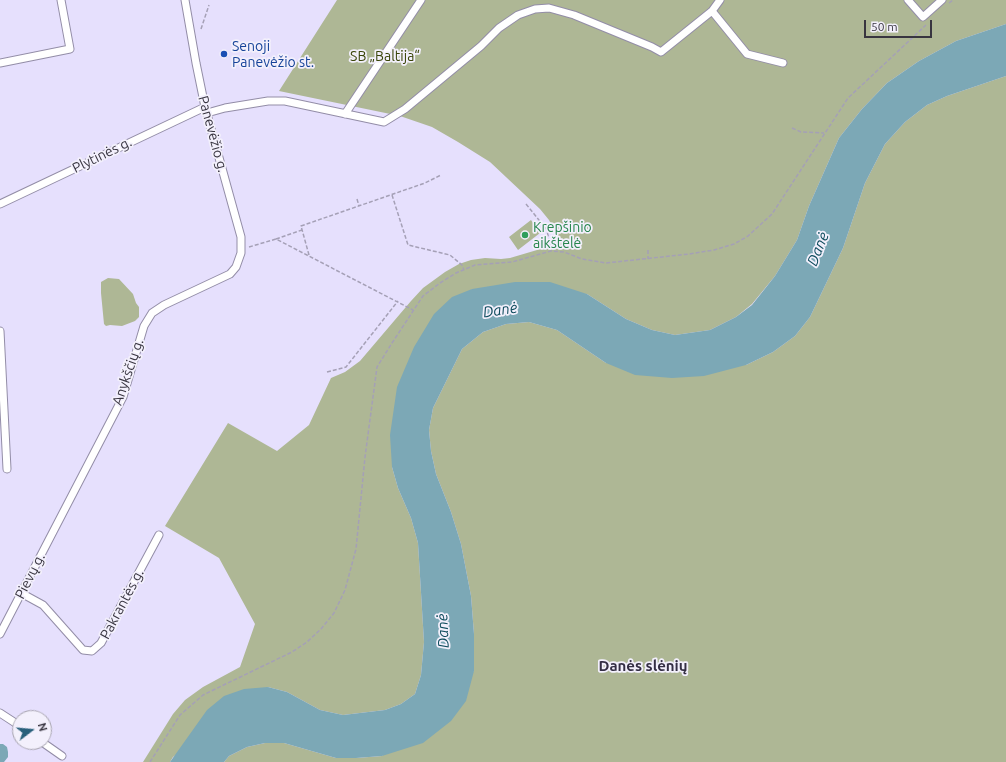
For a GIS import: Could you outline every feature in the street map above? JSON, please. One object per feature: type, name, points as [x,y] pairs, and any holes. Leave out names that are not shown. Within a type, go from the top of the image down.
[{"type":"street","points":[[0,63],[70,48],[61,0]]},
{"type":"street","name":"Panevėžio g.","points":[[185,0],[206,110],[241,237],[242,253],[236,267]]},
{"type":"street","points":[[345,114],[421,0]]},
{"type":"street","points":[[720,0],[712,11],[746,54],[783,63]]},
{"type":"street","points":[[908,0],[923,17],[945,2]]},
{"type":"street","name":"Plytinės g.","points":[[0,204],[206,110],[280,101],[384,122],[405,109],[481,46],[499,28],[518,15],[536,9],[549,8],[574,15],[661,52],[712,11]]},
{"type":"street","name":"Anykščių g.","points":[[49,539],[123,397],[144,326],[152,313],[164,305],[230,274],[236,267]]},
{"type":"street","points":[[0,331],[7,469]]},
{"type":"street","name":"Pakrantės g.","points":[[21,593],[43,605],[83,650],[92,651],[101,643],[159,535]]},
{"type":"street","name":"Pievų g.","points":[[0,634],[49,539]]},
{"type":"street","points":[[0,713],[12,721]]},
{"type":"street","points":[[52,749],[62,756]]},
{"type":"path","points":[[945,2],[953,0]]},
{"type":"path","points":[[201,29],[209,5]]},
{"type":"path","points":[[150,762],[180,715],[203,695],[292,652],[307,642],[321,629],[334,613],[345,590],[356,549],[365,457],[377,367],[422,296],[440,283],[475,265],[512,262],[551,251],[564,252],[582,259],[606,263],[714,250],[734,244],[761,226],[772,214],[848,98],[928,23]]},
{"type":"path","points":[[792,128],[802,132],[824,133]]},
{"type":"path","points":[[310,256],[301,226],[425,183],[441,175]]},
{"type":"path","points":[[392,194],[408,245],[450,255],[462,265],[464,270]]},
{"type":"path","points":[[357,198],[359,206]]},
{"type":"path","points":[[526,204],[547,230],[551,251]]},
{"type":"path","points":[[245,248],[302,230]]},
{"type":"path","points":[[276,239],[413,310]]},
{"type":"path","points":[[648,250],[648,259]]},
{"type":"path","points":[[327,372],[346,367],[398,301]]},
{"type":"green space","name":"SB „Baltija“","points":[[337,0],[1006,0],[1006,24],[956,41],[919,61],[887,83],[862,109],[839,138],[809,206],[797,240],[775,276],[752,304],[736,317],[710,330],[675,335],[652,330],[626,319],[587,294],[472,289],[392,467],[398,488],[411,518],[418,543],[424,642],[421,675],[415,694],[401,704],[385,710],[343,715],[320,710],[287,692],[268,687],[173,757],[170,762],[143,762],[173,714],[185,700],[203,687],[240,667],[255,624],[219,558],[165,526],[228,423],[277,451],[309,425],[331,378],[345,372],[360,361],[423,288],[445,272],[459,264],[471,260],[485,258],[510,258],[554,245],[554,230],[549,220],[540,209],[490,162],[432,127],[400,116],[279,91]]},
{"type":"green space","points":[[1006,76],[1006,762],[224,762],[229,756],[247,747],[265,743],[284,743],[336,758],[382,756],[474,671],[474,634],[471,596],[461,544],[451,512],[436,474],[431,451],[429,430],[433,408],[462,349],[483,332],[506,324],[529,322],[557,330],[606,363],[746,365],[773,352],[795,336],[810,317],[843,248],[865,183],[885,144],[905,122],[927,105],[947,96]]},
{"type":"green space","name":"Krepšinio aikštelė","points":[[531,220],[540,233],[518,250],[509,237]]},
{"type":"green space","points":[[108,278],[119,279],[133,294],[139,307],[139,317],[135,321],[122,326],[106,326],[104,324],[101,282]]},
{"type":"water","name":"Danė","points":[[1006,24],[1006,76],[947,96],[927,105],[905,122],[885,144],[865,183],[843,248],[810,317],[795,336],[773,352],[746,365],[704,376],[672,378],[635,375],[606,363],[557,330],[529,322],[506,324],[483,332],[462,349],[433,408],[429,430],[431,451],[436,474],[451,512],[461,544],[471,596],[474,634],[474,671],[466,701],[451,721],[423,743],[382,756],[336,758],[284,743],[265,743],[247,747],[229,756],[224,762],[170,762],[207,710],[224,696],[244,689],[268,687],[287,692],[320,710],[343,715],[385,710],[401,704],[415,694],[421,675],[424,642],[418,543],[411,518],[398,488],[392,467],[390,435],[397,387],[414,347],[434,314],[452,297],[472,289],[515,282],[550,282],[587,294],[626,319],[652,330],[675,335],[710,330],[736,317],[752,305],[775,276],[797,240],[809,206],[839,138],[862,109],[887,83],[919,61],[956,41]]},
{"type":"water","points":[[0,744],[7,747],[8,757],[4,762],[0,762]]},
{"type":"place","name":"Senoji Panevėžio st.","points":[[224,54]]},
{"type":"place","name":"Krepšinio aikštelė","points":[[525,235]]},
{"type":"district","name":"Danės slėnių","points":[[643,666]]}]
